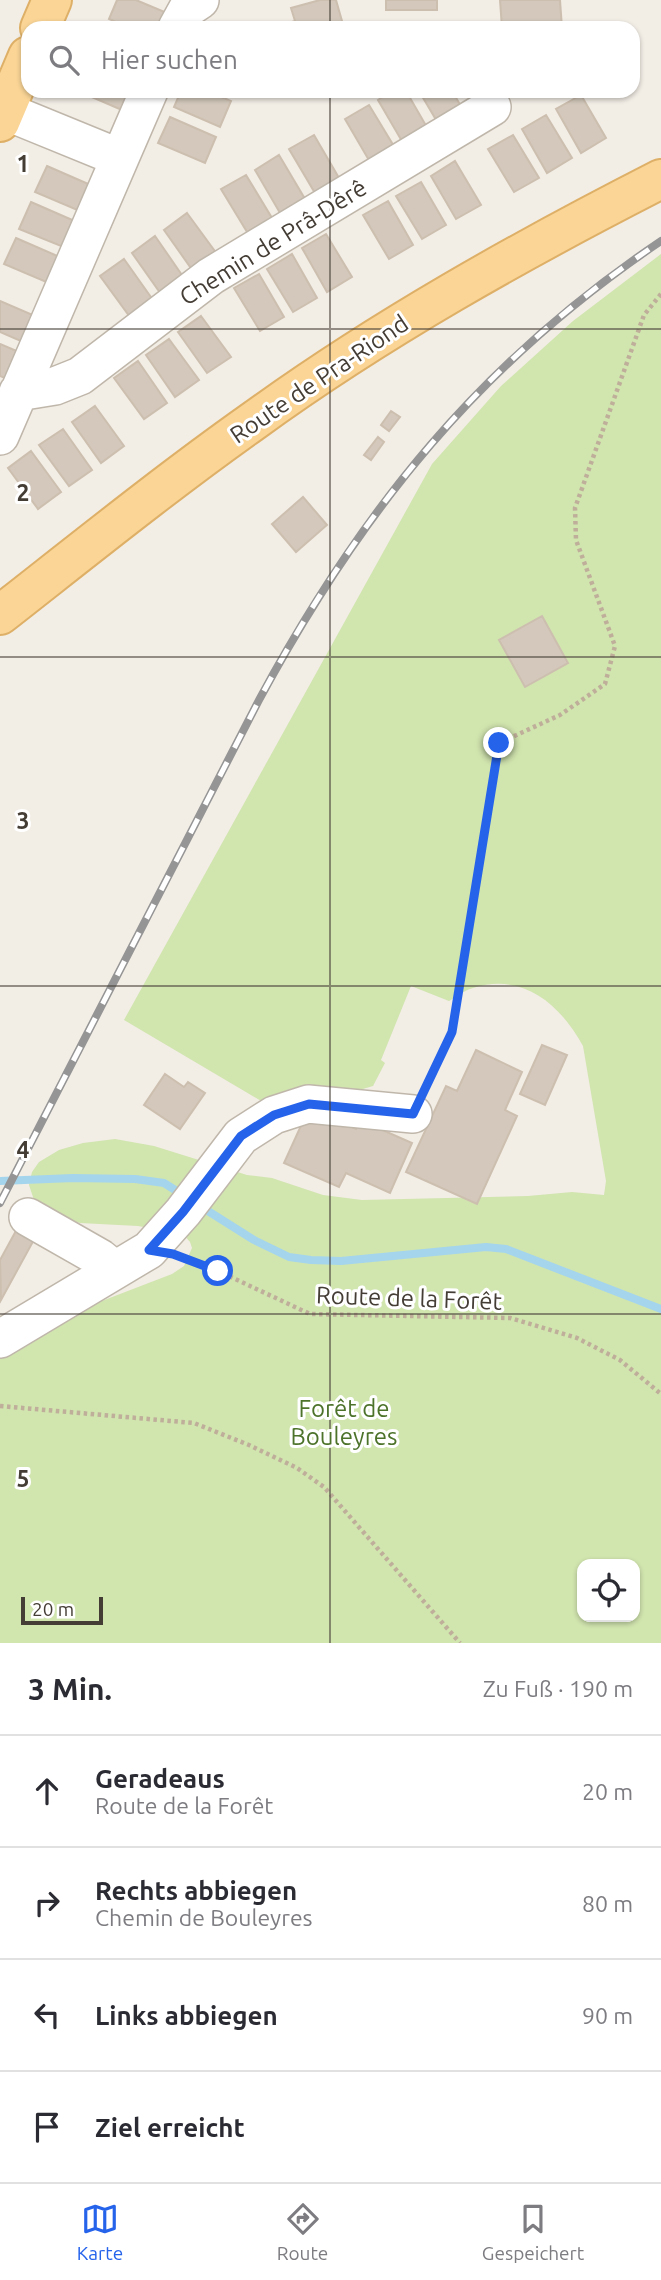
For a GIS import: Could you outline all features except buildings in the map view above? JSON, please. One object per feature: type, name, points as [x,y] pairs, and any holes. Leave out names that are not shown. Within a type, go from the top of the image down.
[{"type":"main road","points":[[43,21],[52,0]]},
{"type":"main road","points":[[2,117],[21,72]]},
{"type":"main road","name":"Route de Pra-Riond","points":[[0,615],[242,428],[353,354],[452,292],[558,232],[661,179]]},
{"type":"street","points":[[181,21],[188,8],[200,0]]},
{"type":"street","points":[[0,436],[146,98]]},
{"type":"street","name":"Chemin de Prâ-Dêrê","points":[[18,392],[55,386],[80,376],[211,276],[492,107]]},
{"type":"street","points":[[2,117],[120,158]]},
{"type":"street","points":[[0,1339],[149,1250],[183,1212],[241,1136],[274,1115],[309,1104],[413,1114]]},
{"type":"street","points":[[28,1217],[100,1258],[115,1270]]},
{"type":"path","points":[[413,1114],[452,1032],[499,743],[560,715],[605,684],[615,646],[576,540],[575,508],[644,316],[661,294]]},
{"type":"path","name":"Route de la Forêt","points":[[149,1250],[173,1254],[218,1271],[310,1314],[510,1318],[577,1338],[620,1360],[661,1394]]},
{"type":"path","points":[[0,1406],[194,1423],[297,1468],[324,1487],[460,1643]]},
{"type":"green space","name":"Forêt de Bouleyres","points":[[661,254],[661,1643],[0,1643],[0,1354],[94,1304],[172,1274],[184,1266],[192,1248],[183,1234],[138,1226],[80,1223],[52,1215],[34,1200],[29,1185],[32,1172],[39,1162],[59,1150],[83,1143],[115,1139],[154,1146],[247,1175],[272,1178],[323,1195],[362,1200],[528,1196],[572,1192],[604,1195],[606,1181],[583,1046],[574,1031],[551,1005],[524,988],[491,984],[470,989],[449,1001],[411,986],[381,1060],[385,1063],[373,1086],[268,1105],[124,1020],[432,464],[501,386],[573,321]]},
{"type":"waterway","points":[[0,1181],[135,1179],[164,1183],[183,1195]]},
{"type":"waterway","points":[[200,1206],[254,1240],[289,1257],[341,1261],[486,1247],[506,1249],[661,1309]]},
{"type":"railway","points":[[0,1203],[259,700],[298,630],[340,565],[384,503],[481,389],[536,337],[596,288],[661,241]]},
{"type":"route","points":[[218,1271],[173,1254],[149,1250],[183,1212],[241,1136],[274,1115],[309,1104],[413,1114],[452,1032],[499,743]]}]
